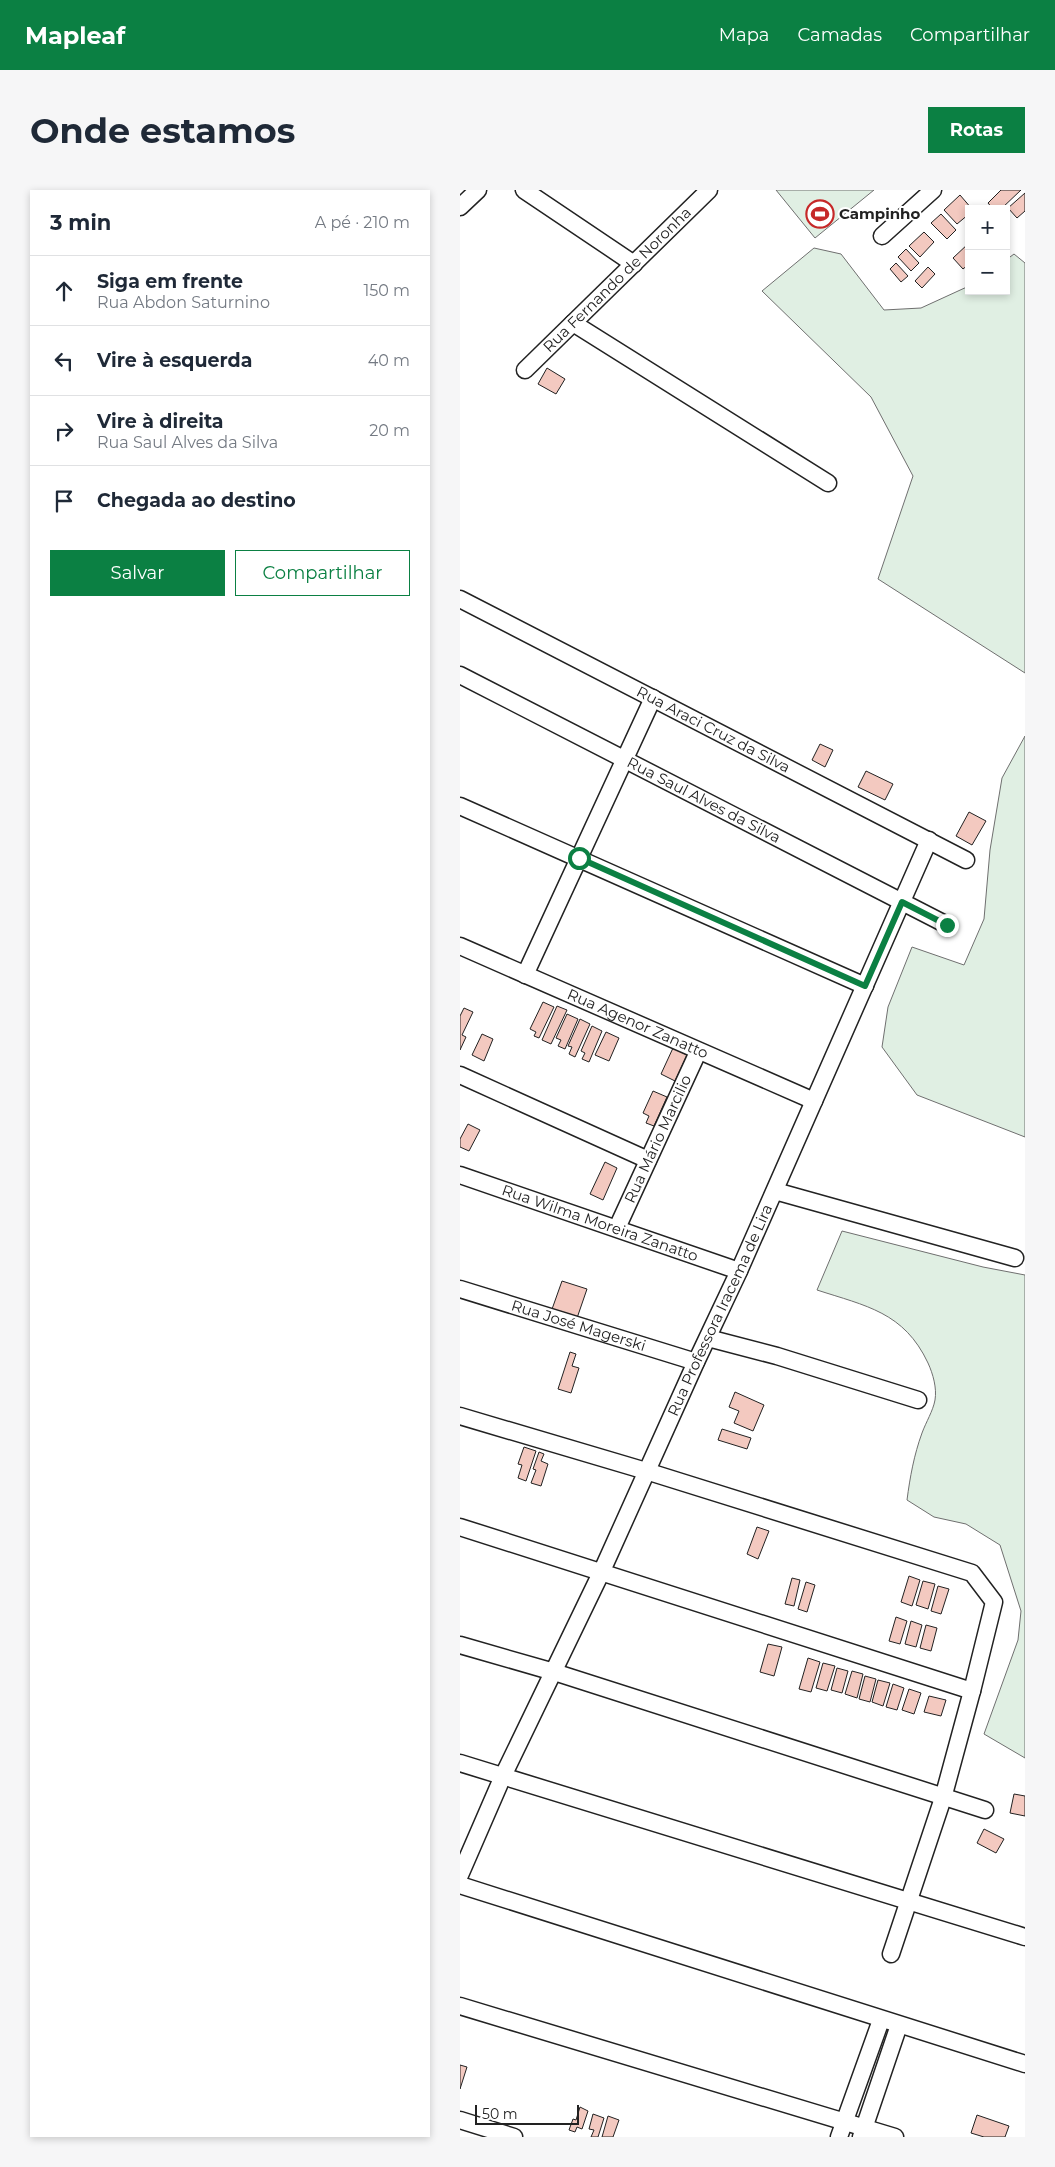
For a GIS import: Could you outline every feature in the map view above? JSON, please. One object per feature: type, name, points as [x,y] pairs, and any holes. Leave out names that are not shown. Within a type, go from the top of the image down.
[{"type":"street","points":[[460,208],[478,190]]},
{"type":"street","points":[[524,190],[634,264]]},
{"type":"street","name":"Rua Fernando de Noronha","points":[[525,370],[709,190]]},
{"type":"street","points":[[882,236],[933,190]]},
{"type":"street","points":[[573,323],[828,483]]},
{"type":"street","name":"Rua Araci Cruz da Silva","points":[[460,599],[966,860]]},
{"type":"street","name":"Rua Saul Alves da Silva","points":[[460,675],[947,925]]},
{"type":"street","points":[[525,975],[653,698]]},
{"type":"street","points":[[460,806],[865,986]]},
{"type":"street","name":"Rua Professora Iracema de Lira","points":[[460,1875],[503,1776],[601,1573],[696,1362],[740,1271],[929,840]]},
{"type":"street","name":"Rua Agenor Zanatto","points":[[460,946],[698,1052],[814,1101]]},
{"type":"street","name":"Rua Mário Marcilio","points":[[617,1228],[698,1052]]},
{"type":"street","points":[[460,1075],[648,1160]]},
{"type":"street","name":"Rua Wilma Moreira Zanatto","points":[[460,1175],[740,1271]]},
{"type":"street","points":[[775,1190],[1015,1258]]},
{"type":"street","name":"Rua José Magerski","points":[[460,1289],[696,1362]]},
{"type":"street","points":[[708,1338],[777,1356],[918,1400]]},
{"type":"street","points":[[460,1416],[646,1471],[972,1573],[994,1602],[943,1798],[891,1954]]},
{"type":"street","points":[[460,1527],[972,1691]]},
{"type":"street","points":[[460,1645],[554,1672],[985,1810]]},
{"type":"street","points":[[460,1763],[1025,1937]]},
{"type":"street","points":[[460,1886],[1025,2064]]},
{"type":"street","points":[[460,2006],[844,2121],[862,2132],[895,2137]]},
{"type":"street","points":[[839,2137],[881,2020]]},
{"type":"street","points":[[862,2132],[899,2025]]},
{"type":"street","points":[[460,2120],[514,2137]]},
{"type":"green space","name":"Campinho","points":[[776,190],[874,190],[815,238]]},
{"type":"green space","points":[[814,248],[841,254],[884,310],[921,308],[965,288],[965,295],[1010,295],[1010,257],[1014,254],[1025,263],[1025,673],[878,579],[913,476],[871,397],[762,291]]},
{"type":"green space","points":[[1025,736],[1025,1137],[917,1095],[882,1047],[888,1007],[912,947],[964,965],[984,919],[990,850],[1002,778]]},
{"type":"green space","points":[[842,1231],[983,1267],[1025,1275],[1025,1758],[984,1734],[1018,1640],[1021,1611],[1000,1545],[966,1524],[934,1517],[907,1500],[917,1450],[935,1400],[934,1381],[928,1363],[918,1346],[907,1332],[895,1322],[882,1313],[817,1290]]},
{"type":"building","points":[[1001,190],[1021,190],[1005,205],[990,205],[988,203]]},
{"type":"building","points":[[1025,193],[1025,211],[1017,218],[1010,210],[1010,206]]},
{"type":"building","points":[[960,195],[969,205],[965,205],[965,217],[957,224],[944,210]]},
{"type":"building","points":[[941,214],[956,230],[947,239],[931,223]]},
{"type":"building","points":[[924,232],[934,242],[920,257],[909,246]]},
{"type":"building","points":[[965,247],[965,267],[963,269],[953,258]]},
{"type":"building","points":[[906,249],[919,263],[911,271],[898,257]]},
{"type":"building","points":[[896,263],[908,276],[901,282],[890,269]]},
{"type":"building","points":[[928,267],[935,274],[922,288],[915,281]]},
{"type":"building","points":[[547,368],[565,379],[556,394],[538,384]]},
{"type":"building","points":[[820,744],[833,750],[825,767],[812,760]]},
{"type":"building","points":[[866,771],[893,784],[885,800],[858,787]]},
{"type":"building","points":[[969,812],[986,821],[972,845],[956,836]]},
{"type":"building","points":[[543,1002],[554,1007],[539,1038],[534,1036],[536,1032],[530,1029]]},
{"type":"building","points":[[557,1006],[567,1010],[551,1044],[542,1040]]},
{"type":"building","points":[[464,1008],[473,1012],[462,1035],[466,1037],[460,1050],[460,1016]]},
{"type":"building","points":[[567,1014],[578,1019],[565,1049],[558,1046],[561,1040],[556,1038]]},
{"type":"building","points":[[580,1019],[590,1024],[575,1057],[569,1054],[572,1047],[568,1046]]},
{"type":"building","points":[[592,1026],[602,1031],[589,1062],[582,1059],[585,1053],[581,1051]]},
{"type":"building","points":[[606,1032],[619,1038],[609,1061],[595,1055]]},
{"type":"building","points":[[482,1034],[493,1039],[484,1061],[472,1055]]},
{"type":"building","points":[[673,1048],[687,1055],[675,1081],[661,1074]]},
{"type":"building","points":[[653,1091],[667,1097],[654,1126],[646,1123],[649,1116],[643,1113]]},
{"type":"building","points":[[468,1124],[480,1130],[469,1151],[460,1147],[460,1139]]},
{"type":"building","points":[[605,1162],[617,1168],[603,1200],[590,1194]]},
{"type":"building","points":[[562,1281],[587,1289],[576,1321],[551,1312]]},
{"type":"building","points":[[570,1352],[576,1354],[572,1366],[579,1368],[571,1393],[558,1389]]},
{"type":"building","points":[[735,1392],[764,1405],[753,1431],[734,1423],[739,1411],[729,1407]]},
{"type":"building","points":[[722,1429],[751,1438],[747,1449],[718,1440]]},
{"type":"building","points":[[524,1447],[536,1451],[526,1481],[518,1478],[522,1465],[518,1464]]},
{"type":"building","points":[[539,1452],[544,1454],[541,1461],[548,1464],[541,1486],[531,1483],[536,1470],[533,1469]]},
{"type":"building","points":[[757,1527],[769,1531],[758,1559],[747,1554]]},
{"type":"building","points":[[909,1576],[920,1580],[912,1606],[901,1602]]},
{"type":"building","points":[[792,1578],[800,1580],[794,1606],[785,1604]]},
{"type":"building","points":[[923,1581],[935,1584],[928,1609],[916,1605]]},
{"type":"building","points":[[806,1582],[815,1585],[807,1612],[798,1609]]},
{"type":"building","points":[[938,1586],[949,1589],[941,1614],[931,1611]]},
{"type":"building","points":[[896,1617],[907,1621],[900,1644],[889,1641]]},
{"type":"building","points":[[911,1621],[922,1625],[916,1647],[905,1644]]},
{"type":"building","points":[[926,1625],[937,1628],[931,1651],[920,1648]]},
{"type":"building","points":[[768,1644],[782,1647],[774,1676],[760,1672]]},
{"type":"building","points":[[808,1658],[820,1662],[811,1692],[799,1689]]},
{"type":"building","points":[[823,1663],[835,1666],[827,1691],[816,1688]]},
{"type":"building","points":[[837,1668],[848,1671],[842,1693],[831,1690]]},
{"type":"building","points":[[852,1671],[863,1674],[857,1698],[845,1694]]},
{"type":"building","points":[[865,1676],[876,1679],[870,1702],[859,1699]]},
{"type":"building","points":[[878,1680],[890,1683],[883,1706],[872,1702]]},
{"type":"building","points":[[893,1684],[904,1688],[897,1710],[886,1707]]},
{"type":"building","points":[[909,1689],[921,1693],[914,1714],[902,1710]]},
{"type":"building","points":[[929,1696],[946,1700],[941,1716],[924,1712]]},
{"type":"building","points":[[1014,1794],[1025,1796],[1025,1816],[1010,1813]]},
{"type":"building","points":[[984,1829],[1004,1839],[996,1853],[977,1843]]},
{"type":"building","points":[[460,2065],[467,2067],[460,2089]]},
{"type":"building","points":[[580,2107],[588,2111],[582,2129],[577,2127],[575,2132],[569,2130],[573,2119],[576,2120]]},
{"type":"building","points":[[593,2114],[604,2118],[598,2137],[591,2137],[594,2130],[589,2129]]},
{"type":"building","points":[[977,2115],[1009,2126],[1005,2137],[984,2137],[971,2133]]},
{"type":"building","points":[[608,2116],[619,2120],[613,2137],[602,2137]]},
{"type":"place","name":"Campinho","points":[[820,214]]},
{"type":"route","points":[[579,858],[865,986],[902,902],[947,925]]}]
